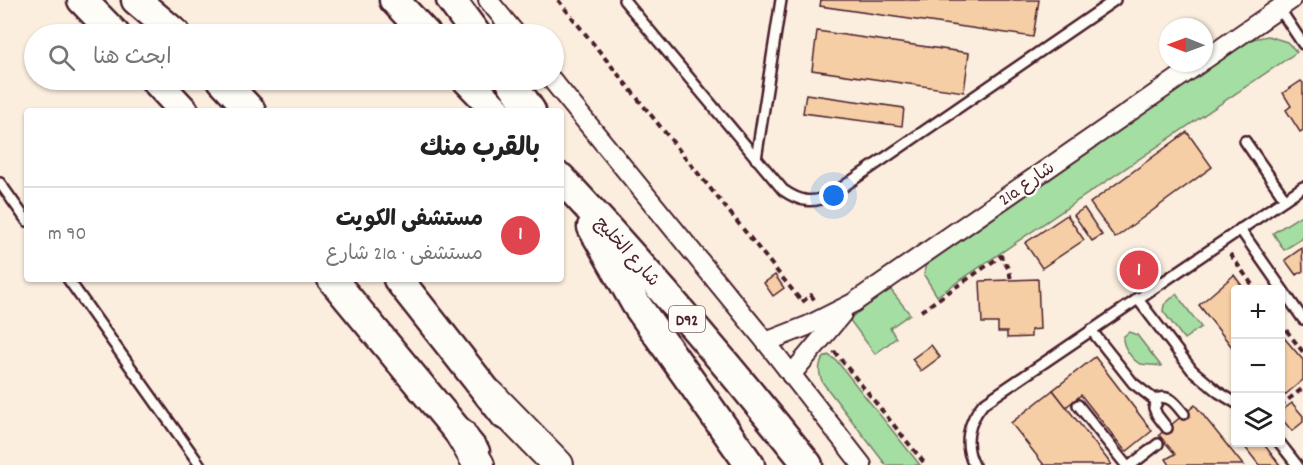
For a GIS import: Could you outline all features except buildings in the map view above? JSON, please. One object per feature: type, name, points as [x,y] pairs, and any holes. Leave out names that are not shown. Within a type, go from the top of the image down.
[{"type":"highway","points":[[490,394],[558,465]]},
{"type":"highway","points":[[460,433],[479,465]]},
{"type":"main road","points":[[82,0],[105,24]]},
{"type":"main road","points":[[136,0],[164,24]]},
{"type":"main road","points":[[394,0],[417,24]]},
{"type":"main road","points":[[451,0],[469,24]]},
{"type":"main road","points":[[164,90],[181,108]]},
{"type":"main road","points":[[477,90],[494,108]]},
{"type":"main road","points":[[517,90],[529,108]]},
{"type":"main road","points":[[568,185],[636,304],[750,465]]},
{"type":"main road","name":"شارع الخليج","points":[[568,185],[677,307],[808,465]]},
{"type":"main road","points":[[334,282],[485,465]]},
{"type":"main road","points":[[400,282],[490,394],[542,465]]},
{"type":"street","points":[[488,0],[508,24]]},
{"type":"street","points":[[1213,54],[1285,4]]},
{"type":"street","name":"21a شارع","points":[[766,342],[830,320],[1187,72]]},
{"type":"street","points":[[560,90],[766,342],[862,465]]},
{"type":"street","name":"21a شارع","points":[[791,375],[830,320]]},
{"type":"lane","points":[[624,0],[783,190],[794,198],[806,202],[819,201],[831,195],[1116,0]]},
{"type":"lane","points":[[756,159],[781,0]]},
{"type":"lane","points":[[1285,4],[1303,44]]},
{"type":"lane","points":[[1245,141],[1285,199]]},
{"type":"lane","points":[[0,183],[24,217]]},
{"type":"lane","points":[[974,465],[968,451],[968,431],[976,412],[991,398],[1303,187]]},
{"type":"lane","points":[[1240,229],[1303,319]]},
{"type":"lane","points":[[70,282],[200,465]]},
{"type":"lane","points":[[1137,298],[1192,370],[1231,400]]},
{"type":"lane","points":[[1091,330],[1133,382],[1156,401]]},
{"type":"lane","points":[[1156,401],[1167,397],[1184,414]]},
{"type":"lane","points":[[1156,401],[1155,411],[1167,428]]},
{"type":"lane","points":[[1078,405],[1126,465]]},
{"type":"lane","points":[[1137,463],[1158,444]]},
{"type":"lane","points":[[1283,447],[1297,465]]},
{"type":"path","points":[[558,0],[802,302],[811,295],[837,328],[824,338],[926,465]]},
{"type":"path","points":[[1221,242],[1252,285]]},
{"type":"path","points":[[921,311],[1001,256],[1009,270],[1011,280]]},
{"type":"path","points":[[1285,327],[1303,352]]},
{"type":"path","points":[[1285,403],[1303,388]]},
{"type":"green space","points":[[1268,36],[1287,42],[1297,52],[937,296],[924,275],[926,262],[1202,72],[1213,72],[1213,64],[1248,40]]},
{"type":"green space","points":[[1303,214],[1303,238],[1284,250],[1273,233]]},
{"type":"green space","points":[[890,289],[910,314],[890,328],[896,338],[875,354],[849,319]]},
{"type":"green space","points":[[1176,294],[1201,327],[1184,339],[1163,311],[1164,305]]},
{"type":"green space","points":[[1129,332],[1137,335],[1161,366],[1141,364],[1134,360],[1123,340]]},
{"type":"green space","points":[[828,355],[836,360],[920,465],[886,465],[823,383],[819,368],[822,360]]},
{"type":"place","name":"مستشفى الكويت","points":[[1139,270]]}]
